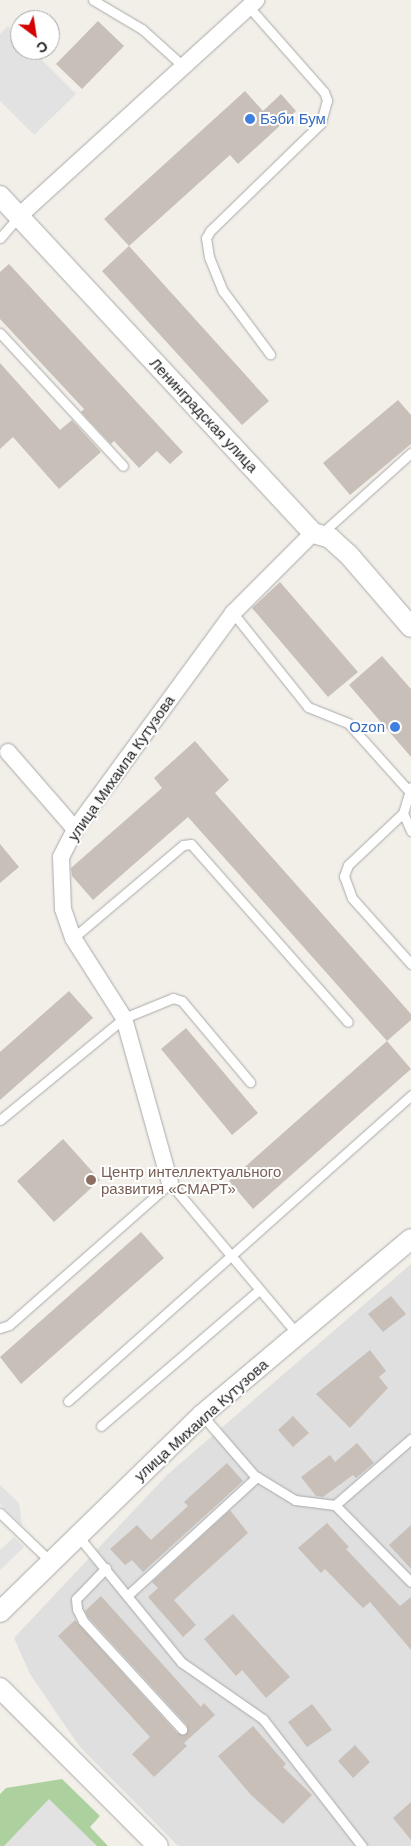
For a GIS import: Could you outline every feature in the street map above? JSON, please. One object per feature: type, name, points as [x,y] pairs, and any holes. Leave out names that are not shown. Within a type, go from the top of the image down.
[{"type":"street","points":[[19,216],[253,3]]},
{"type":"street","name":"Ленинградская улица","points":[[0,196],[317,533],[348,554],[411,627]]},
{"type":"street","name":"улица Михаила Кутузова","points":[[170,1182],[124,1018],[73,938],[63,909],[61,857],[75,829],[233,613],[304,538],[317,533]]},
{"type":"street","points":[[8,752],[75,829]]},
{"type":"street","name":"улица Михаила Кутузова","points":[[0,1612],[202,1415],[411,1239]]},
{"type":"street","points":[[0,1688],[158,1846]]},
{"type":"lane","points":[[93,0],[142,29],[183,66]]},
{"type":"lane","points":[[253,3],[324,92],[327,100],[327,110],[320,123],[210,231],[206,238],[209,257],[223,291],[270,354]]},
{"type":"lane","points":[[0,238],[19,216]]},
{"type":"lane","points":[[0,333],[123,466]]},
{"type":"lane","points":[[317,533],[411,453]]},
{"type":"lane","points":[[233,613],[308,707],[348,723],[410,788],[402,813],[348,864],[344,876],[352,898],[411,964]]},
{"type":"lane","points":[[402,813],[411,831]]},
{"type":"lane","points":[[73,938],[183,845],[191,844],[348,1022]]},
{"type":"lane","points":[[0,1120],[124,1018],[163,1000],[182,1001],[250,1082]]},
{"type":"lane","points":[[68,1401],[411,1095]]},
{"type":"lane","points":[[0,1328],[9,1325],[170,1182],[297,1334]]},
{"type":"lane","points":[[101,1426],[259,1290]]},
{"type":"lane","points":[[202,1415],[257,1477],[294,1500],[335,1505],[411,1582]]},
{"type":"lane","points":[[335,1505],[411,1439]]},
{"type":"lane","points":[[128,1594],[257,1477]]},
{"type":"lane","points":[[0,1513],[51,1562]]},
{"type":"lane","points":[[78,1536],[128,1594],[159,1638],[192,1672],[263,1719],[362,1846]]},
{"type":"lane","points":[[106,1568],[76,1599],[76,1609],[83,1621],[182,1729]]},
{"type":"shaded area","points":[[8,26],[10,28],[10,60],[42,60],[76,94],[34,135],[0,101],[0,34]]},
{"type":"shaded area","points":[[411,1264],[411,1846],[178,1846],[79,1746],[30,1674],[14,1638],[167,1475]]},
{"type":"shaded area","points":[[0,1485],[19,1503],[22,1525],[0,1504]]},
{"type":"shaded area","points":[[14,1537],[24,1547],[0,1570],[0,1550]]},
{"type":"shaded area","points":[[49,1799],[97,1846],[4,1846]]},
{"type":"green space","points":[[62,1779],[100,1816],[90,1827],[108,1846],[0,1846],[0,1794],[6,1788]]},
{"type":"building","points":[[98,21],[124,46],[82,89],[56,64]]},
{"type":"building","points":[[245,91],[263,111],[281,94],[296,111],[238,164],[230,155],[129,246],[104,219]]},
{"type":"building","points":[[129,246],[269,401],[242,425],[102,271]]},
{"type":"building","points":[[9,264],[183,452],[170,464],[157,451],[139,468],[114,441],[111,444],[81,412],[84,409],[0,319],[0,272]]},
{"type":"building","points":[[0,363],[60,430],[72,420],[101,452],[59,489],[13,437],[0,449]]},
{"type":"building","points":[[398,400],[411,415],[411,444],[350,495],[323,463]]},
{"type":"building","points":[[280,582],[358,672],[328,697],[252,608]]},
{"type":"building","points":[[382,656],[411,689],[411,757],[349,685]]},
{"type":"building","points":[[195,741],[229,780],[215,793],[411,1014],[411,1020],[387,1041],[188,817],[93,900],[72,876],[71,868],[162,788],[154,778]]},
{"type":"building","points":[[0,844],[19,867],[0,883]]},
{"type":"building","points":[[69,991],[93,1018],[0,1100],[0,1052]]},
{"type":"building","points":[[186,1028],[258,1113],[232,1135],[161,1049]]},
{"type":"building","points":[[387,1041],[411,1069],[253,1209],[229,1181]]},
{"type":"building","points":[[63,1139],[100,1180],[54,1222],[17,1181]]},
{"type":"building","points":[[141,1232],[164,1258],[21,1384],[0,1357]]},
{"type":"building","points":[[391,1296],[406,1314],[383,1332],[368,1314]]},
{"type":"building","points":[[370,1350],[386,1371],[379,1377],[388,1388],[350,1428],[316,1394]]},
{"type":"building","points":[[293,1416],[309,1433],[293,1447],[278,1430]]},
{"type":"building","points":[[357,1443],[374,1463],[356,1478],[353,1475],[323,1497],[316,1496],[301,1477],[330,1455],[335,1462]]},
{"type":"building","points":[[227,1463],[243,1481],[143,1572],[132,1560],[125,1565],[110,1549],[137,1525],[151,1540],[188,1506],[184,1502]]},
{"type":"building","points":[[230,1510],[248,1533],[174,1600],[196,1625],[183,1637],[148,1597],[158,1588],[152,1582]]},
{"type":"building","points":[[327,1523],[349,1547],[346,1549],[400,1606],[411,1597],[411,1650],[370,1602],[363,1608],[325,1569],[321,1573],[298,1548]]},
{"type":"building","points":[[411,1525],[411,1569],[389,1545]]},
{"type":"building","points":[[101,1596],[201,1707],[204,1703],[215,1715],[184,1743],[187,1746],[154,1777],[132,1754],[150,1737],[58,1636],[75,1620],[177,1733],[187,1733],[187,1725],[88,1617],[85,1611]]},
{"type":"building","points":[[233,1614],[290,1677],[266,1698],[242,1670],[236,1676],[204,1639]]},
{"type":"building","points":[[312,1704],[332,1730],[307,1747],[288,1722]]},
{"type":"building","points":[[253,1726],[286,1764],[283,1767],[312,1795],[283,1824],[251,1795],[218,1756]]},
{"type":"building","points":[[355,1745],[370,1762],[353,1778],[338,1761]]},
{"type":"building","points":[[411,1802],[411,1840],[393,1818]]},
{"type":"place","name":"Бэби Бум","points":[[250,119]]},
{"type":"place","name":"Ozon","points":[[395,727]]},
{"type":"place","name":"Центр интеллектуального развития «СМАРТ»","points":[[91,1180]]}]
